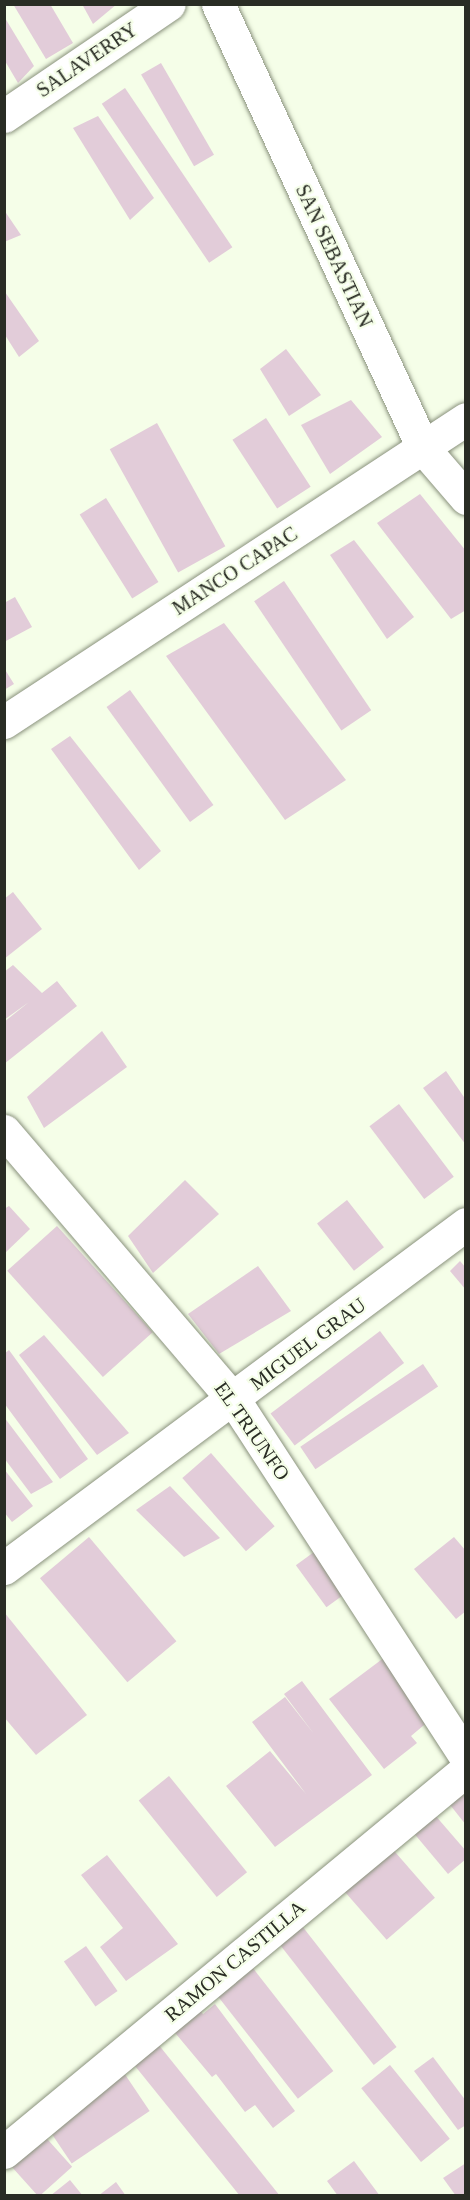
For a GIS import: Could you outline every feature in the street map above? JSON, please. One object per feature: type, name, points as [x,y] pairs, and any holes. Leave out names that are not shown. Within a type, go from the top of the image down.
[{"type":"street","name":"SALAVERRY","points":[[4,116],[169,4]]},
{"type":"street","name":"SAN SEBASTIAN","points":[[218,4],[423,448],[465,498]]},
{"type":"street","name":"MANCO CAPAC","points":[[4,722],[465,419]]},
{"type":"street","name":"EL TRIUNFO","points":[[4,1131],[234,1400],[465,1757]]},
{"type":"street","name":"MIGUEL GRAU","points":[[4,1568],[234,1400],[465,1224]]},
{"type":"street","name":"RAMON CASTILLA","points":[[4,2152],[465,1770]]},
{"type":"building","points":[[13,4],[50,4],[73,43],[46,59]]},
{"type":"building","points":[[82,4],[117,4],[93,24]]},
{"type":"building","points":[[5,18],[34,66],[18,83],[5,61]]},
{"type":"building","points":[[161,63],[214,155],[194,166],[141,74]]},
{"type":"building","points":[[125,88],[232,247],[209,263],[102,104]]},
{"type":"building","points":[[98,116],[154,198],[130,220],[73,128]]},
{"type":"building","points":[[4,210],[21,235],[4,242]]},
{"type":"building","points":[[5,292],[39,341],[19,357],[5,335]]},
{"type":"building","points":[[286,349],[321,395],[289,416],[260,369]]},
{"type":"building","points":[[351,400],[382,437],[330,474],[301,425]]},
{"type":"building","points":[[266,418],[311,487],[277,509],[232,440]]},
{"type":"building","points":[[157,423],[225,546],[178,573],[110,449]]},
{"type":"building","points":[[420,494],[466,551],[466,610],[451,619],[377,523]]},
{"type":"building","points":[[106,498],[158,582],[132,598],[80,514]]},
{"type":"building","points":[[354,540],[414,617],[387,639],[330,555]]},
{"type":"building","points":[[284,581],[371,710],[341,730],[254,601]]},
{"type":"building","points":[[15,597],[32,627],[4,642],[4,603]]},
{"type":"building","points":[[224,623],[346,780],[285,820],[166,656]]},
{"type":"building","points":[[4,668],[14,684],[4,690]]},
{"type":"building","points":[[130,690],[213,805],[190,822],[107,707]]},
{"type":"building","points":[[70,736],[161,851],[139,870],[51,749]]},
{"type":"building","points":[[13,892],[42,929],[4,959],[4,899]]},
{"type":"building","points":[[13,965],[42,993],[57,981],[77,1006],[4,1064],[4,1022],[29,1002],[4,1020],[4,972]]},
{"type":"building","points":[[102,1031],[127,1067],[44,1128],[27,1097]]},
{"type":"building","points":[[446,1071],[466,1100],[466,1145],[423,1088]]},
{"type":"building","points":[[399,1104],[454,1177],[424,1199],[369,1126]]},
{"type":"building","points":[[185,1180],[219,1214],[153,1273],[128,1236]]},
{"type":"building","points":[[347,1200],[384,1247],[354,1271],[317,1223]]},
{"type":"building","points":[[9,1206],[30,1229],[4,1254],[4,1209]]},
{"type":"building","points":[[57,1226],[153,1332],[103,1377],[7,1271]]},
{"type":"building","points":[[460,1261],[466,1268],[466,1290],[450,1271]]},
{"type":"building","points":[[258,1266],[291,1311],[219,1354],[188,1314]]},
{"type":"building","points":[[380,1331],[404,1363],[295,1445],[271,1413]]},
{"type":"building","points":[[44,1335],[129,1433],[97,1455],[19,1355]]},
{"type":"building","points":[[9,1350],[88,1459],[60,1479],[4,1403],[4,1354]]},
{"type":"building","points":[[423,1364],[438,1386],[315,1469],[300,1447]]},
{"type":"building","points":[[4,1417],[53,1482],[31,1494],[4,1458]]},
{"type":"building","points":[[211,1453],[275,1526],[246,1551],[182,1478]]},
{"type":"building","points":[[4,1469],[33,1506],[12,1522],[4,1512]]},
{"type":"building","points":[[170,1486],[220,1538],[184,1557],[136,1510]]},
{"type":"building","points":[[89,1537],[176,1641],[127,1682],[40,1578]]},
{"type":"building","points":[[454,1537],[466,1551],[466,1611],[456,1619],[414,1569]]},
{"type":"building","points":[[325,1544],[356,1586],[326,1607],[296,1565]]},
{"type":"building","points":[[4,1612],[87,1715],[36,1755],[4,1717]]},
{"type":"building","points":[[385,1657],[436,1715],[411,1736],[417,1743],[384,1769],[329,1699]]},
{"type":"building","points":[[302,1681],[372,1775],[275,1847],[226,1786],[270,1751],[306,1794],[252,1722],[285,1697],[314,1734],[284,1694]]},
{"type":"building","points":[[169,1776],[247,1872],[217,1897],[139,1801]]},
{"type":"building","points":[[456,1786],[466,1798],[466,1825],[443,1796]]},
{"type":"building","points":[[428,1807],[466,1851],[466,1859],[448,1874],[407,1825]]},
{"type":"building","points":[[389,1845],[435,1898],[387,1940],[341,1887]]},
{"type":"building","points":[[107,1855],[178,1944],[126,1981],[100,1947],[123,1928],[81,1875]]},
{"type":"building","points":[[295,1917],[397,2047],[374,2065],[272,1935]]},
{"type":"building","points":[[86,1946],[118,1991],[95,2007],[64,1961]]},
{"type":"building","points":[[249,1963],[333,2071],[298,2099],[214,1991]]},
{"type":"building","points":[[192,2001],[203,2014],[215,2004],[295,2111],[273,2128],[255,2105],[245,2112],[216,2074],[212,2077],[166,2022]]},
{"type":"building","points":[[154,2039],[280,2196],[240,2196],[131,2061]]},
{"type":"building","points":[[433,2057],[466,2101],[466,2125],[458,2130],[414,2071]]},
{"type":"building","points":[[390,2065],[450,2139],[421,2162],[361,2088]]},
{"type":"building","points":[[120,2067],[150,2111],[72,2164],[42,2120]]},
{"type":"building","points":[[40,2131],[72,2167],[38,2196],[7,2161]]},
{"type":"building","points":[[354,2161],[380,2196],[338,2196],[327,2181]]},
{"type":"building","points":[[466,2163],[466,2196],[456,2196],[443,2178]]},
{"type":"building","points":[[70,2180],[83,2196],[50,2196]]},
{"type":"building","points":[[116,2182],[126,2196],[98,2196]]}]
